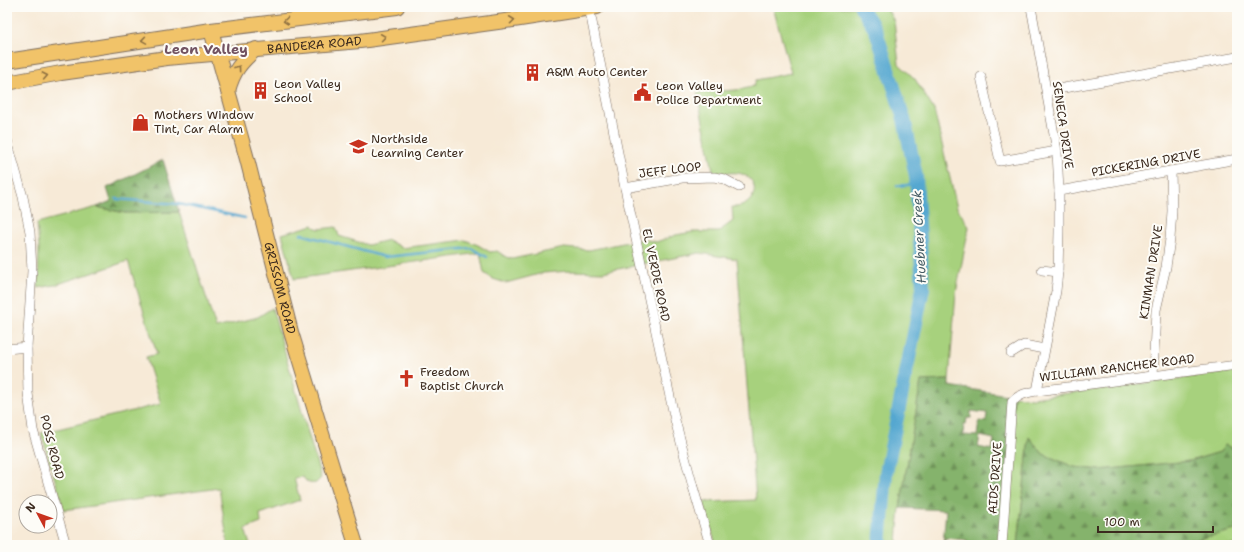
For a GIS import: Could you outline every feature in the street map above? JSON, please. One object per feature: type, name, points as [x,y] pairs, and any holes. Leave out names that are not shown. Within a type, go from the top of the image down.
[{"type":"main road","name":"BANDERA ROAD","points":[[7,61],[211,30],[397,7]]},
{"type":"main road","name":"BANDERA ROAD","points":[[7,83],[98,67],[167,58],[360,41],[520,19],[592,7]]},
{"type":"main road","name":"GRISSOM ROAD","points":[[211,30],[247,158],[291,332],[356,545]]},
{"type":"main road","points":[[228,91],[231,80],[237,68],[256,49]]},
{"type":"street","name":"EL VERDE ROAD","points":[[592,7],[625,188],[675,420],[710,545]]},
{"type":"street","name":"SENECA DRIVE","points":[[1031,7],[1057,151],[1059,191],[1058,272],[1056,291],[1037,391]]},
{"type":"street","points":[[1047,91],[1237,57]]},
{"type":"street","points":[[981,77],[1000,161],[1057,151]]},
{"type":"street","name":"POSS ROAD","points":[[7,140],[23,197],[30,232],[32,271],[27,347],[28,393],[33,430],[66,545]]},
{"type":"street","name":"PICKERING DRIVE","points":[[1059,191],[1237,159]]},
{"type":"street","name":"KINMAN DRIVE","points":[[1153,376],[1156,310],[1166,267],[1170,239],[1172,211],[1171,171]]},
{"type":"street","name":"JEFF LOOP","points":[[625,188],[682,178],[714,177],[724,179],[739,187]]},
{"type":"street","points":[[1042,270],[1058,272]]},
{"type":"street","points":[[1011,353],[1024,345],[1044,348]]},
{"type":"street","points":[[7,349],[27,347]]},
{"type":"street","name":"WILLIAM RANCHER ROAD","points":[[1012,412],[1012,402],[1022,394],[1237,365]]},
{"type":"street","name":"AIDS DRIVE","points":[[1002,545],[1012,412]]},
{"type":"green space","points":[[773,7],[886,7],[894,21],[899,64],[915,79],[934,110],[957,208],[969,227],[956,293],[949,380],[921,381],[900,508],[897,545],[716,545],[703,502],[756,500],[737,259],[699,253],[603,272],[570,271],[543,273],[506,283],[493,279],[484,273],[480,253],[294,279],[282,234],[313,225],[319,229],[336,227],[339,236],[368,245],[388,240],[402,248],[465,240],[490,252],[497,251],[512,259],[564,248],[589,250],[643,239],[656,242],[676,235],[693,232],[718,232],[733,221],[732,207],[746,204],[751,200],[754,194],[754,188],[753,183],[749,178],[739,173],[714,175],[697,93],[747,88],[754,86],[756,80],[791,73]]},
{"type":"green space","points":[[163,160],[179,212],[125,213],[97,207],[111,201],[107,188]]},
{"type":"green space","points":[[97,207],[125,213],[179,212],[216,328],[258,317],[272,308],[321,478],[316,483],[308,483],[303,477],[294,478],[300,500],[260,514],[261,523],[245,529],[250,545],[228,545],[219,488],[64,510],[41,433],[161,404],[146,357],[157,354],[128,261],[55,285],[38,288],[39,248],[37,223]]},
{"type":"green space","points":[[1237,371],[1237,450],[1225,445],[1220,452],[1190,461],[1100,470],[1074,467],[1043,454],[1029,437],[1018,545],[1002,545],[1014,396],[1032,398]]},
{"type":"green space","points":[[949,380],[949,386],[1014,396],[1002,545],[966,545],[967,540],[945,538],[943,545],[946,510],[900,508],[921,381]],"holes":[[[971,411],[987,413],[986,422],[979,421],[977,436],[963,435],[964,424],[966,424],[967,418],[971,418]],[[980,436],[994,439],[992,450],[978,447]]]},
{"type":"green space","points":[[1029,437],[1043,454],[1074,467],[1100,470],[1190,461],[1220,452],[1225,445],[1237,450],[1237,528],[1235,530],[1194,540],[1174,540],[1168,545],[1018,545]]},
{"type":"green space","points":[[1237,528],[1237,545],[1168,545],[1174,540],[1194,540],[1235,530]]},
{"type":"waterway","name":"Huebner Creek","points":[[861,7],[876,31],[904,119],[916,176],[923,288],[886,473],[880,545]]},
{"type":"waterway","points":[[897,186],[916,184]]},
{"type":"waterway","points":[[116,199],[179,204],[245,218]]},
{"type":"waterway","points":[[301,234],[385,257],[471,248],[487,257]]},
{"type":"place","name":"A&M Auto Center","points":[[533,72]]},
{"type":"place","name":"Leon Valley School","points":[[261,91]]},
{"type":"place","name":"Leon Valley Police Department","points":[[643,93]]},
{"type":"place","name":"Mothers Window Tint, Car Alarm","points":[[141,122]]},
{"type":"place","name":"Northside Learning Center","points":[[358,146]]},
{"type":"place","name":"Freedom Baptist Church","points":[[407,379]]},
{"type":"district","name":"Leon Valley","points":[[206,49]]}]
